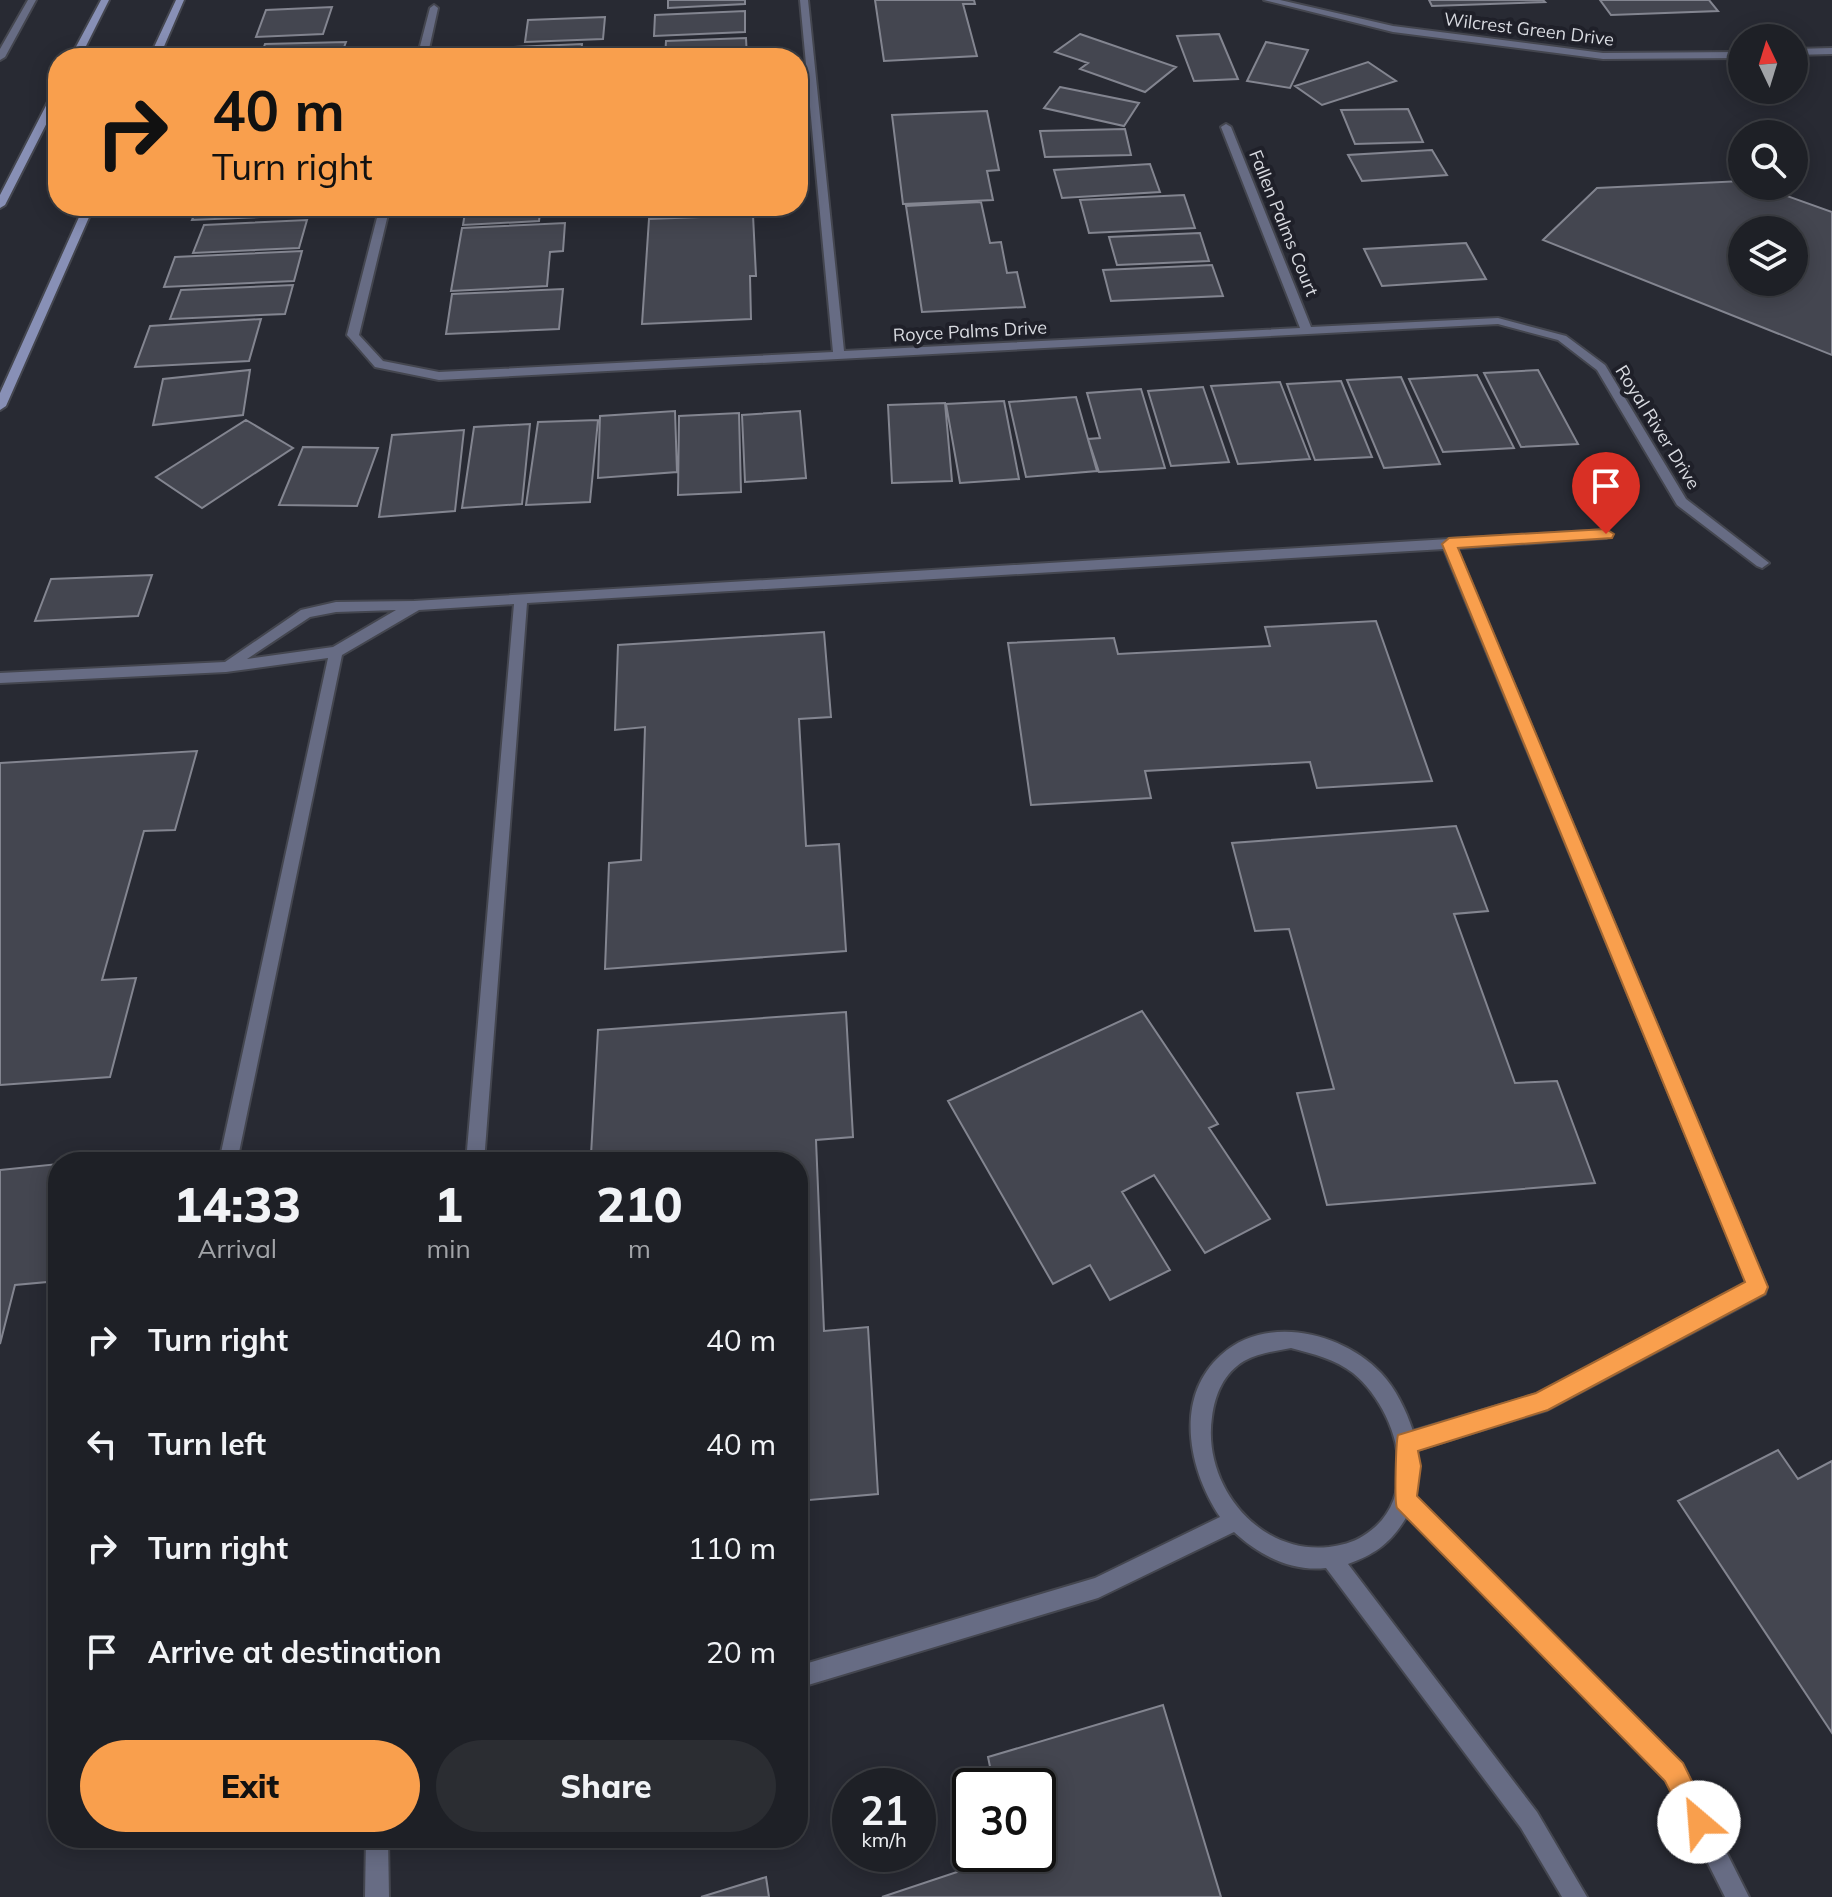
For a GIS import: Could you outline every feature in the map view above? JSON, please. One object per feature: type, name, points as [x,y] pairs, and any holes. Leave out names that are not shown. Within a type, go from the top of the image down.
[{"type":"main road","points":[[80,48],[105,0]]},
{"type":"main road","points":[[158,48],[180,0]]},
{"type":"main road","points":[[0,205],[48,111]]},
{"type":"main road","points":[[0,406],[85,216]]},
{"type":"street","points":[[1,54],[32,0]]},
{"type":"street","points":[[804,0],[839,355]]},
{"type":"street","name":"Wilcrest Green Drive","points":[[1268,0],[1393,29],[1603,56],[1728,55]]},
{"type":"street","points":[[424,48],[434,8]]},
{"type":"street","points":[[1808,52],[1832,51]]},
{"type":"street","name":"Fallen Palms Court","points":[[1226,127],[1307,331]]},
{"type":"street","name":"Royce Palms Drive","points":[[383,216],[353,335],[379,364],[439,376],[1498,321],[1562,338]]},
{"type":"street","name":"Royal River Drive","points":[[1562,338],[1601,368],[1681,502],[1762,563]]},
{"type":"street","points":[[226,667],[306,613],[336,607],[521,599],[1606,534]]},
{"type":"street","points":[[1406,1443],[1540,1403],[1758,1287],[1449,544]]},
{"type":"street","points":[[476,1152],[521,599]]},
{"type":"street","points":[[0,678],[226,667],[336,652],[416,605]]},
{"type":"street","points":[[230,1152],[336,652]]},
{"type":"street","points":[[1291,1339],[1326,1347],[1359,1366],[1385,1394],[1403,1429],[1406,1443],[1410,1466],[1405,1500],[1389,1529],[1364,1549],[1332,1559],[1298,1557],[1264,1544],[1234,1521],[1212,1491],[1200,1456],[1198,1422],[1208,1388],[1228,1361],[1258,1345],[1291,1339]]},
{"type":"street","points":[[1405,1500],[1674,1772],[1737,1897]]},
{"type":"street","points":[[808,1674],[1098,1588],[1234,1521]]},
{"type":"street","points":[[1332,1559],[1529,1820],[1575,1897]]},
{"type":"street","points":[[377,1848],[377,1897]]},
{"type":"building","points":[[668,0],[745,0],[745,4],[668,8]]},
{"type":"building","points":[[875,0],[974,0],[975,4],[963,4],[977,56],[884,61]]},
{"type":"building","points":[[1429,0],[1543,0],[1545,2],[1432,6]]},
{"type":"building","points":[[1600,0],[1709,0],[1718,11],[1611,15]]},
{"type":"building","points":[[332,7],[323,34],[256,37],[266,10]]},
{"type":"building","points":[[745,11],[745,32],[654,36],[655,15]]},
{"type":"building","points":[[605,17],[603,39],[525,42],[528,20]]},
{"type":"building","points":[[1080,34],[1176,67],[1145,92],[1080,69],[1088,63],[1055,52]]},
{"type":"building","points":[[1219,34],[1238,79],[1194,81],[1177,36]]},
{"type":"building","points":[[746,38],[746,48],[666,48],[666,41]]},
{"type":"building","points":[[346,42],[344,48],[264,48],[265,44]]},
{"type":"building","points":[[1266,42],[1308,50],[1290,88],[1247,81]]},
{"type":"building","points":[[582,44],[582,48],[491,48]]},
{"type":"building","points":[[1368,62],[1396,81],[1322,105],[1295,86]]},
{"type":"building","points":[[1060,87],[1139,103],[1124,126],[1044,108]]},
{"type":"building","points":[[1408,109],[1423,142],[1355,144],[1341,110]]},
{"type":"building","points":[[987,111],[999,170],[987,171],[993,200],[903,204],[892,115]]},
{"type":"building","points":[[1125,129],[1131,155],[1045,157],[1040,131]]},
{"type":"building","points":[[1432,150],[1447,175],[1362,181],[1348,155]]},
{"type":"building","points":[[1150,164],[1160,192],[1062,198],[1054,170]]},
{"type":"building","points":[[1728,182],[1728,200],[1798,200],[1832,212],[1832,355],[1543,240],[1597,188]]},
{"type":"building","points":[[1184,195],[1195,228],[1089,233],[1080,200]]},
{"type":"building","points":[[981,202],[990,243],[1001,242],[1007,273],[1017,272],[1025,307],[922,312],[906,206]]},
{"type":"building","points":[[194,216],[286,216],[192,220]]},
{"type":"building","points":[[464,216],[540,216],[539,221],[463,225]]},
{"type":"building","points":[[753,216],[756,276],[750,276],[751,319],[642,324],[649,219]]},
{"type":"building","points":[[307,220],[299,248],[193,253],[204,225]]},
{"type":"building","points":[[565,223],[563,251],[550,252],[547,286],[451,291],[462,228]]},
{"type":"building","points":[[1200,233],[1209,261],[1117,265],[1109,237]]},
{"type":"building","points":[[1466,243],[1486,279],[1382,286],[1364,249]]},
{"type":"building","points":[[302,251],[294,281],[164,287],[175,257]]},
{"type":"building","points":[[1212,265],[1223,296],[1111,301],[1103,270]]},
{"type":"building","points":[[293,285],[285,314],[170,319],[181,290]]},
{"type":"building","points":[[563,289],[559,329],[446,334],[452,294]]},
{"type":"building","points":[[261,319],[249,361],[135,367],[150,326]]},
{"type":"building","points":[[250,370],[243,415],[153,425],[163,379]]},
{"type":"building","points":[[1538,370],[1578,444],[1521,447],[1484,373]]},
{"type":"building","points":[[1477,375],[1514,448],[1443,452],[1409,379]]},
{"type":"building","points":[[1401,377],[1440,464],[1384,468],[1347,380]]},
{"type":"building","points":[[1341,381],[1372,457],[1315,460],[1287,384]]},
{"type":"building","points":[[1280,382],[1310,459],[1238,464],[1211,386]]},
{"type":"building","points":[[1203,387],[1229,462],[1171,466],[1148,391]]},
{"type":"building","points":[[1141,389],[1165,468],[1099,472],[1088,439],[1100,438],[1087,393]]},
{"type":"building","points":[[1076,397],[1097,471],[1026,477],[1009,402]]},
{"type":"building","points":[[1004,401],[1019,479],[960,483],[946,404]]},
{"type":"building","points":[[945,403],[952,481],[892,483],[888,405]]},
{"type":"building","points":[[675,411],[677,472],[598,478],[600,416]]},
{"type":"building","points":[[800,411],[806,478],[745,482],[742,415]]},
{"type":"building","points":[[739,413],[741,492],[678,495],[679,416]]},
{"type":"building","points":[[246,420],[293,448],[202,508],[156,477]]},
{"type":"building","points":[[598,420],[590,502],[526,505],[538,422]]},
{"type":"building","points":[[530,424],[522,504],[462,508],[474,427]]},
{"type":"building","points":[[464,430],[455,511],[379,517],[392,435]]},
{"type":"building","points":[[303,447],[378,448],[357,506],[279,505]]},
{"type":"building","points":[[152,575],[138,616],[35,621],[51,579]]},
{"type":"building","points":[[1376,621],[1432,781],[1317,788],[1310,762],[1145,771],[1151,798],[1031,805],[1008,643],[1114,638],[1118,654],[1270,646],[1265,627]]},
{"type":"building","points":[[824,632],[831,717],[799,719],[806,846],[839,844],[846,951],[605,969],[609,863],[641,860],[645,727],[615,730],[618,645]]},
{"type":"building","points":[[197,751],[175,830],[144,831],[102,980],[136,978],[110,1077],[0,1085],[0,763]]},
{"type":"building","points":[[1456,826],[1488,911],[1454,914],[1515,1083],[1557,1081],[1595,1183],[1327,1205],[1297,1093],[1334,1089],[1289,929],[1255,931],[1232,843]]},
{"type":"building","points":[[1142,1011],[1218,1124],[1209,1128],[1270,1219],[1205,1253],[1154,1175],[1122,1192],[1170,1270],[1110,1300],[1090,1265],[1053,1284],[948,1101]]},
{"type":"building","points":[[846,1012],[853,1137],[816,1140],[824,1331],[868,1327],[878,1494],[808,1500],[808,1152],[591,1152],[598,1030]]},
{"type":"building","points":[[48,1165],[48,1282],[15,1285],[0,1344],[0,1170]]},
{"type":"building","points":[[1778,1450],[1798,1479],[1832,1461],[1832,1733],[1678,1501]]},
{"type":"building","points":[[1163,1705],[1221,1897],[882,1897],[957,1872],[1056,1872],[1056,1768],[990,1768],[988,1757]]},
{"type":"building","points":[[766,1877],[769,1897],[701,1897]]},
{"type":"route","points":[[1606,534],[1449,544],[1758,1287],[1540,1403],[1406,1443],[1410,1466],[1405,1500],[1674,1772],[1699,1822]]}]
